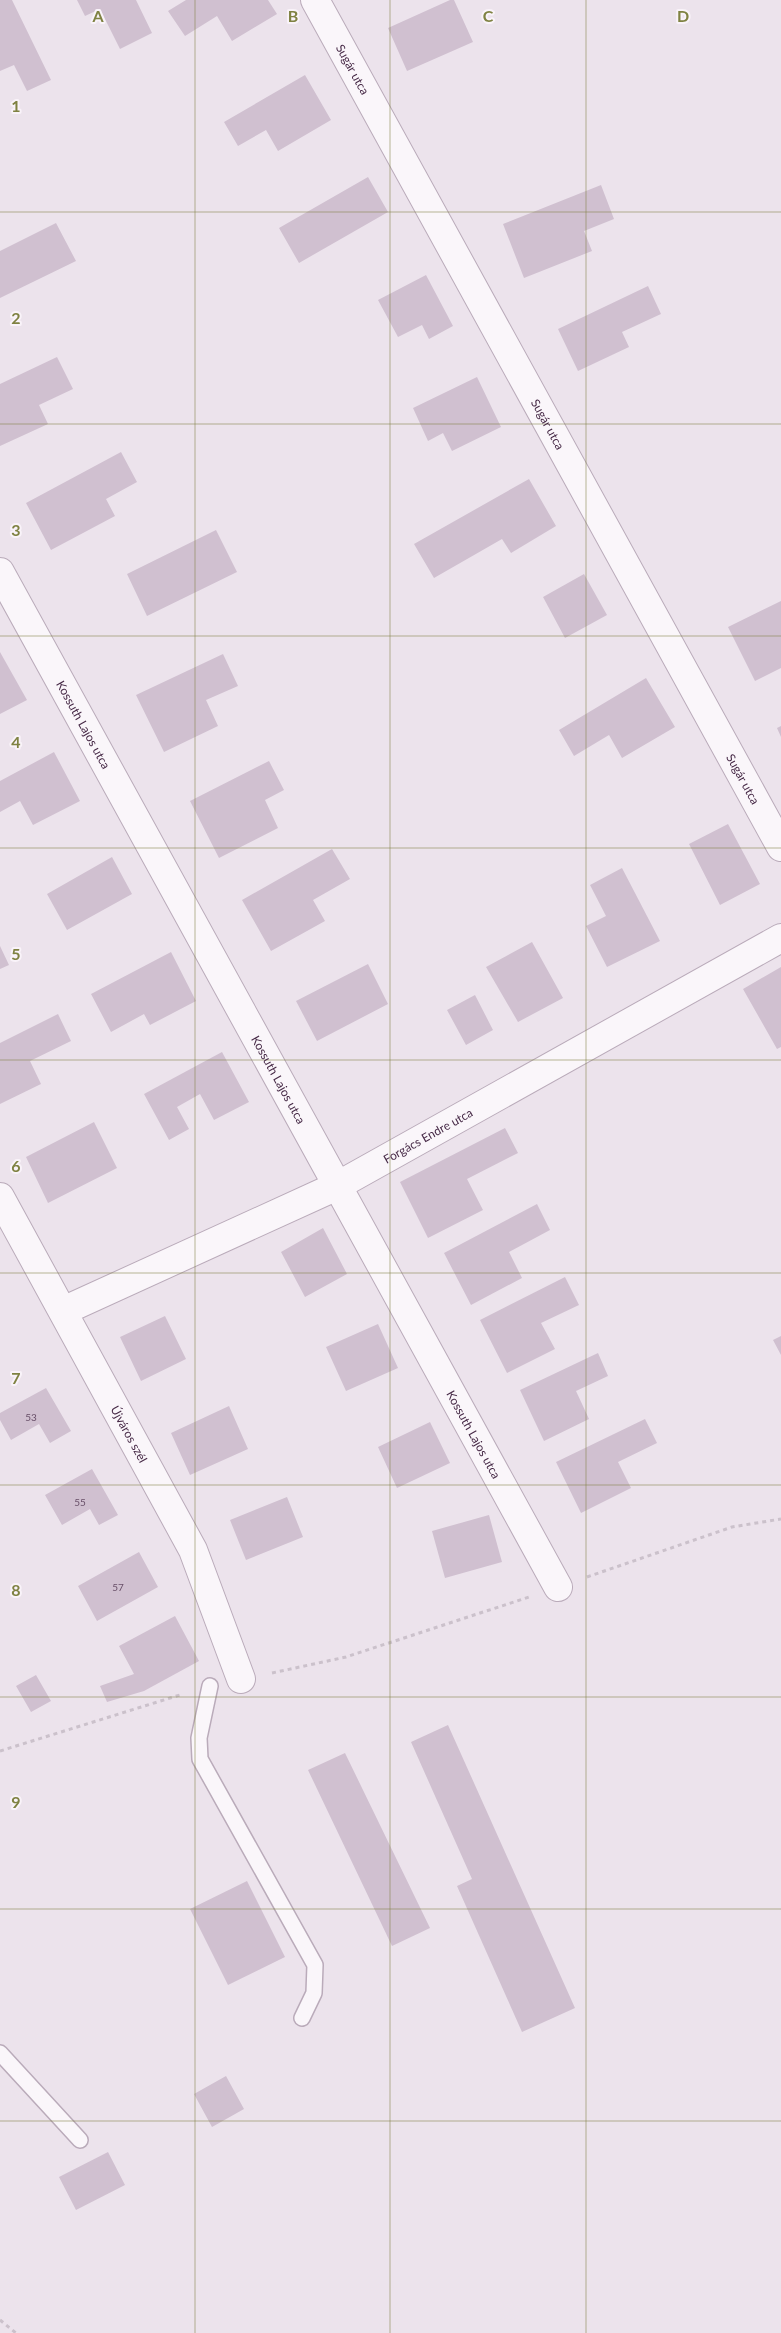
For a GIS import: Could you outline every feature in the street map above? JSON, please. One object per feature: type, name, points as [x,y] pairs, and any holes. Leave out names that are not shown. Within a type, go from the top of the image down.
[{"type":"street","name":"Sugár utca","points":[[315,0],[781,847]]},
{"type":"street","name":"Kossuth Lajos utca","points":[[0,572],[558,1587]]},
{"type":"street","name":"Forgács Endre utca","points":[[64,1311],[337,1186],[781,938]]},
{"type":"street","name":"Újváros szél","points":[[0,1197],[193,1550],[241,1679]]},
{"type":"lane","points":[[210,1686],[198,1738],[200,1759],[315,1965],[314,1993],[302,2018]]},
{"type":"lane","points":[[0,2053],[80,2140]]},
{"type":"path","points":[[241,1679],[346,1657],[732,1527],[781,1519]]},
{"type":"path","points":[[0,1751],[210,1686]]},
{"type":"path","points":[[0,2320],[16,2333]]},
{"type":"building","points":[[0,0],[12,0],[51,80],[27,91],[14,65],[0,71]]},
{"type":"building","points":[[77,0],[136,0],[152,33],[120,49],[100,9],[85,16]]},
{"type":"building","points":[[186,0],[268,0],[277,14],[232,41],[217,16],[185,36],[168,11]]},
{"type":"building","points":[[450,0],[454,0],[473,42],[407,71],[388,28]]},
{"type":"building","points":[[305,75],[331,120],[278,151],[266,130],[238,146],[224,122]]},
{"type":"building","points":[[368,177],[388,212],[299,263],[279,228]]},
{"type":"building","points":[[601,185],[614,219],[584,231],[592,251],[524,278],[503,224]]},
{"type":"building","points":[[56,223],[76,261],[0,298],[0,251]]},
{"type":"building","points":[[426,275],[453,326],[429,339],[422,325],[398,337],[378,300]]},
{"type":"building","points":[[648,286],[661,314],[622,332],[629,347],[578,371],[558,329]]},
{"type":"building","points":[[57,357],[73,389],[39,405],[48,424],[0,446],[0,384]]},
{"type":"building","points":[[477,377],[501,427],[452,451],[443,433],[428,441],[413,408]]},
{"type":"building","points":[[121,452],[137,482],[106,499],[115,516],[51,550],[26,503]]},
{"type":"building","points":[[529,479],[556,526],[511,553],[502,539],[434,578],[414,544]]},
{"type":"building","points":[[216,530],[237,572],[147,616],[127,574]]},
{"type":"building","points":[[584,574],[607,615],[565,638],[543,597]]},
{"type":"building","points":[[781,601],[781,668],[755,681],[728,627]]},
{"type":"building","points":[[0,652],[27,700],[0,714]]},
{"type":"building","points":[[223,654],[238,686],[206,700],[218,726],[164,752],[136,695]]},
{"type":"building","points":[[646,678],[675,727],[622,758],[609,735],[574,756],[559,730]]},
{"type":"building","points":[[781,726],[781,737],[777,728]]},
{"type":"building","points":[[54,752],[80,801],[33,825],[20,801],[0,812],[0,781]]},
{"type":"building","points":[[269,761],[284,790],[265,800],[278,828],[219,858],[190,801]]},
{"type":"building","points":[[728,824],[760,884],[720,905],[689,844]]},
{"type":"building","points":[[332,849],[350,879],[313,900],[325,921],[271,951],[242,900]]},
{"type":"building","points":[[112,857],[132,894],[67,930],[47,894]]},
{"type":"building","points":[[622,868],[660,941],[607,967],[586,926],[606,916],[590,885]]},
{"type":"building","points":[[532,942],[563,998],[518,1022],[486,967]]},
{"type":"building","points":[[0,946],[9,965],[0,969]]},
{"type":"building","points":[[171,952],[196,1001],[150,1025],[144,1014],[111,1032],[91,994]]},
{"type":"building","points":[[368,964],[388,1004],[317,1041],[296,1001]]},
{"type":"building","points":[[781,967],[781,1047],[777,1049],[743,989]]},
{"type":"building","points":[[475,995],[493,1030],[466,1045],[447,1010]]},
{"type":"building","points":[[58,1014],[71,1041],[30,1061],[41,1084],[0,1104],[0,1043]]},
{"type":"building","points":[[222,1052],[249,1102],[214,1120],[200,1094],[177,1107],[189,1129],[169,1140],[144,1094]]},
{"type":"building","points":[[94,1122],[117,1168],[48,1203],[26,1157]]},
{"type":"building","points":[[505,1128],[518,1153],[467,1179],[483,1210],[428,1238],[400,1182]]},
{"type":"building","points":[[537,1204],[550,1230],[509,1252],[522,1278],[471,1305],[444,1253]]},
{"type":"building","points":[[323,1228],[347,1274],[305,1297],[281,1252]]},
{"type":"building","points":[[565,1277],[579,1305],[541,1323],[555,1349],[507,1373],[480,1320]]},
{"type":"building","points":[[165,1316],[186,1359],[141,1381],[120,1337]]},
{"type":"building","points":[[378,1324],[398,1368],[346,1391],[326,1347]]},
{"type":"building","points":[[781,1336],[781,1355],[773,1340]]},
{"type":"building","points":[[598,1353],[608,1376],[576,1391],[589,1419],[544,1441],[520,1390]]},
{"type":"building","points":[[46,1388],[71,1431],[50,1443],[39,1424],[11,1440],[0,1420],[0,1413]]},
{"type":"building","points":[[229,1406],[248,1449],[190,1475],[171,1433]]},
{"type":"building","points":[[645,1419],[657,1443],[618,1462],[631,1488],[581,1513],[556,1462]]},
{"type":"building","points":[[430,1422],[450,1463],[397,1488],[378,1447]]},
{"type":"building","points":[[92,1469],[118,1515],[99,1525],[90,1509],[62,1525],[45,1495]]},
{"type":"building","points":[[287,1497],[303,1537],[246,1560],[230,1520]]},
{"type":"building","points":[[489,1515],[502,1562],[445,1578],[432,1531]]},
{"type":"building","points":[[139,1552],[158,1587],[97,1621],[78,1586]]},
{"type":"building","points":[[175,1616],[199,1661],[144,1691],[107,1702],[100,1686],[134,1674],[119,1646]]},
{"type":"building","points":[[36,1675],[51,1701],[31,1712],[16,1686]]},
{"type":"building","points":[[448,1725],[575,2008],[522,2032],[457,1886],[472,1879],[411,1742]]},
{"type":"building","points":[[345,1753],[430,1928],[392,1946],[308,1770]]},
{"type":"building","points":[[247,1881],[285,1957],[228,1985],[190,1909]]},
{"type":"building","points":[[226,2076],[244,2109],[212,2127],[194,2094]]},
{"type":"building","points":[[108,2152],[125,2185],[76,2210],[59,2177]]}]
